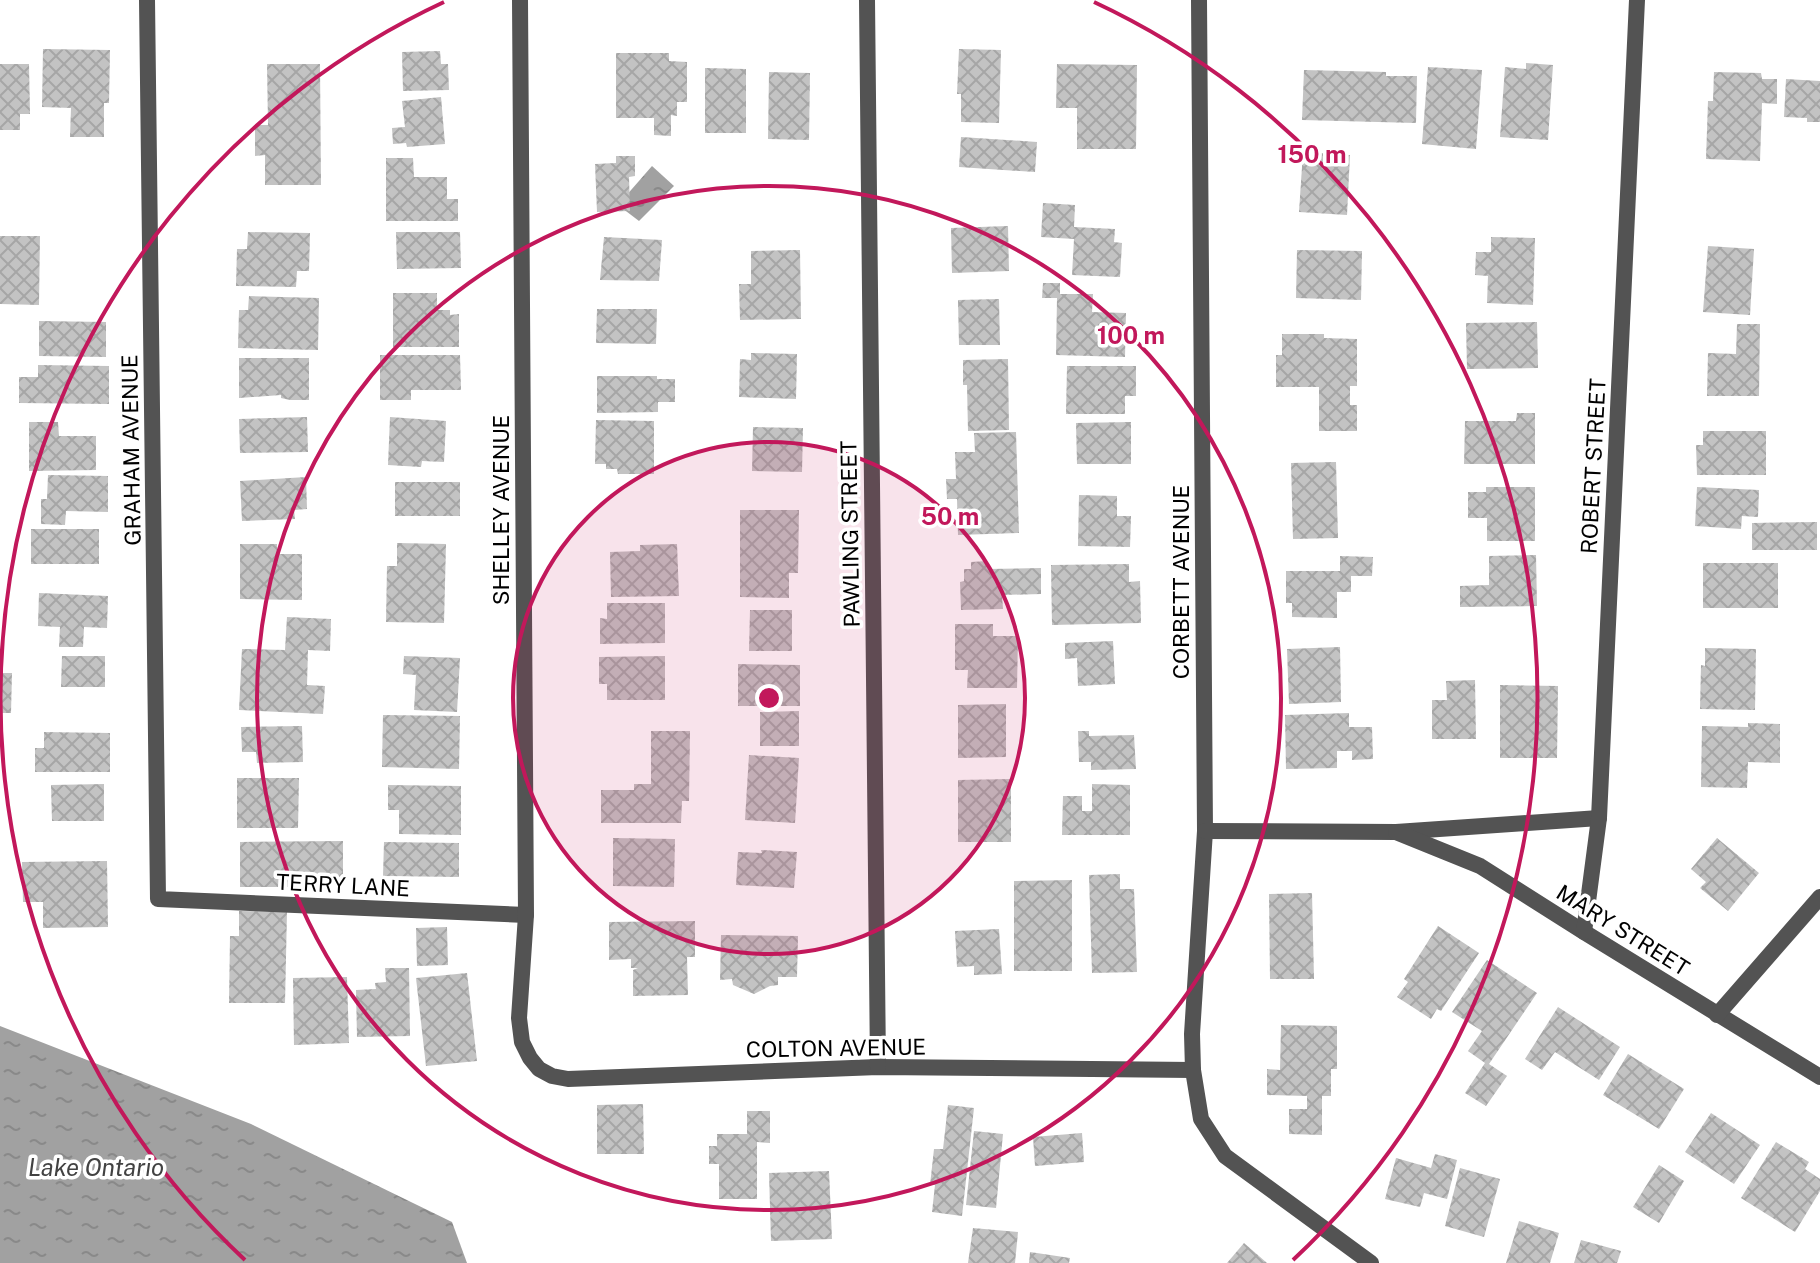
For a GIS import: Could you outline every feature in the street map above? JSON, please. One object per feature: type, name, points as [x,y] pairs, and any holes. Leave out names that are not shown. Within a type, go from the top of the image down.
[{"type":"street","name":"GRAHAM AVENUE","points":[[147,0],[158,899]]},
{"type":"street","name":"SHELLEY AVENUE","points":[[519,1018],[526,915],[520,0]]},
{"type":"street","name":"PAWLING STREET","points":[[867,0],[878,1067]]},
{"type":"street","name":"CORBETT AVENUE","points":[[1199,0],[1205,831],[1192,1034],[1193,1070],[1201,1119],[1225,1156],[1371,1263]]},
{"type":"street","name":"ROBERT STREET","points":[[1584,932],[1599,818],[1637,0]]},
{"type":"street","name":"MARY STREET","points":[[1205,831],[1396,832],[1599,818]]},
{"type":"street","name":"MARY STREET","points":[[1396,832],[1480,866],[1820,1077]]},
{"type":"street","points":[[1717,1015],[1820,897]]},
{"type":"street","name":"TERRY LANE","points":[[158,899],[526,915]]},
{"type":"street","name":"COLTON AVENUE","points":[[519,1018],[522,1042],[530,1058],[539,1069],[568,1079],[878,1067],[1193,1070]]},
{"type":"water","points":[[652,166],[674,186],[639,221],[618,205]]},
{"type":"water","name":"Lake Ontario","points":[[0,1026],[251,1124],[452,1222],[467,1263],[0,1263]]},
{"type":"building","points":[[43,49],[110,50],[109,103],[104,103],[104,137],[70,137],[71,108],[42,107]]},
{"type":"building","points":[[959,49],[1001,50],[999,123],[961,122],[961,94],[957,94]]},
{"type":"building","points":[[440,51],[441,64],[448,64],[449,90],[403,91],[402,52]]},
{"type":"building","points":[[616,53],[669,53],[669,61],[687,62],[687,102],[677,102],[677,116],[671,115],[671,136],[654,135],[654,118],[616,118]]},
{"type":"building","points":[[1526,63],[1553,65],[1548,140],[1500,137],[1505,67],[1526,69]]},
{"type":"building","points":[[0,64],[29,64],[30,114],[20,114],[20,130],[0,130]]},
{"type":"building","points":[[267,64],[320,64],[321,185],[265,185],[265,155],[255,156],[255,125],[268,125]]},
{"type":"building","points":[[1057,64],[1137,65],[1136,149],[1077,149],[1077,108],[1056,108]]},
{"type":"building","points":[[1428,67],[1482,70],[1476,149],[1422,144]]},
{"type":"building","points":[[705,68],[746,69],[746,133],[705,133]]},
{"type":"building","points":[[1304,70],[1417,76],[1416,123],[1302,120]]},
{"type":"building","points":[[769,72],[810,73],[809,140],[768,139]]},
{"type":"building","points":[[1714,72],[1761,73],[1762,79],[1777,79],[1777,104],[1762,103],[1760,161],[1706,159],[1708,101],[1713,101]]},
{"type":"building","points":[[1786,79],[1820,81],[1820,122],[1784,117]]},
{"type":"building","points":[[441,97],[445,144],[407,147],[406,143],[393,144],[392,128],[405,127],[402,101]]},
{"type":"building","points":[[961,137],[1037,142],[1035,172],[959,167]]},
{"type":"building","points":[[1303,152],[1350,155],[1347,215],[1299,212]]},
{"type":"building","points":[[616,156],[635,156],[635,176],[629,177],[630,211],[597,212],[595,164],[616,163]]},
{"type":"building","points":[[386,158],[413,158],[414,177],[447,177],[447,199],[458,199],[458,221],[386,221]]},
{"type":"building","points":[[1043,203],[1075,205],[1074,227],[1115,229],[1114,242],[1122,243],[1120,277],[1072,275],[1074,239],[1041,237]]},
{"type":"building","points":[[1008,226],[1009,271],[952,273],[951,228]]},
{"type":"building","points":[[248,232],[310,233],[309,271],[297,271],[296,287],[236,286],[237,249],[247,249]]},
{"type":"building","points":[[396,232],[460,232],[461,268],[397,269]]},
{"type":"building","points":[[0,236],[40,236],[39,305],[0,304]]},
{"type":"building","points":[[604,237],[662,240],[659,281],[600,280]]},
{"type":"building","points":[[1491,237],[1535,238],[1533,305],[1487,303],[1488,276],[1475,275],[1476,252],[1491,252]]},
{"type":"building","points":[[1708,246],[1754,249],[1750,315],[1703,312]]},
{"type":"building","points":[[800,250],[801,319],[740,320],[739,284],[751,284],[751,251]]},
{"type":"building","points":[[1297,250],[1362,251],[1361,300],[1296,298]]},
{"type":"building","points":[[1043,283],[1060,283],[1060,294],[1093,294],[1092,312],[1126,313],[1125,357],[1056,355],[1057,298],[1042,298]]},
{"type":"building","points":[[393,293],[437,293],[437,310],[450,310],[450,315],[459,314],[459,347],[393,347]]},
{"type":"building","points":[[249,296],[319,298],[318,350],[238,348],[239,310],[248,310]]},
{"type":"building","points":[[999,299],[1000,345],[959,345],[958,300]]},
{"type":"building","points":[[597,309],[657,309],[656,344],[596,343]]},
{"type":"building","points":[[39,321],[106,322],[106,357],[39,356]]},
{"type":"building","points":[[1537,322],[1538,368],[1467,369],[1466,323]]},
{"type":"building","points":[[1737,324],[1760,324],[1759,396],[1707,396],[1708,353],[1736,354]]},
{"type":"building","points":[[1282,334],[1324,334],[1324,338],[1357,339],[1357,386],[1350,386],[1350,405],[1357,405],[1357,431],[1319,431],[1319,387],[1276,387],[1276,355],[1282,355]]},
{"type":"building","points":[[751,353],[797,354],[796,399],[739,397],[740,359],[751,360]]},
{"type":"building","points":[[380,355],[460,355],[461,390],[411,390],[411,400],[380,400]]},
{"type":"building","points":[[239,358],[309,358],[309,400],[290,400],[281,398],[281,395],[239,398]]},
{"type":"building","points":[[1008,359],[1009,430],[968,431],[963,360]]},
{"type":"building","points":[[38,365],[109,366],[109,404],[19,403],[19,377],[38,377]]},
{"type":"building","points":[[1067,366],[1136,366],[1136,396],[1125,396],[1125,414],[1066,414]]},
{"type":"building","points":[[597,376],[675,379],[675,402],[658,402],[658,412],[597,413]]},
{"type":"building","points":[[1517,413],[1535,413],[1535,464],[1464,464],[1465,421],[1516,421]]},
{"type":"building","points":[[307,417],[308,452],[240,453],[239,419]]},
{"type":"building","points":[[390,417],[446,421],[444,462],[422,461],[421,467],[388,465]]},
{"type":"building","points":[[596,420],[654,421],[654,474],[618,474],[617,469],[606,469],[606,464],[595,464]]},
{"type":"building","points":[[29,422],[58,422],[59,436],[96,436],[96,470],[29,471]]},
{"type":"building","points":[[1131,422],[1131,464],[1077,464],[1076,423]]},
{"type":"building","points":[[753,427],[803,428],[802,472],[752,471]]},
{"type":"building","points":[[1703,431],[1766,431],[1766,475],[1697,475],[1696,445],[1703,445]]},
{"type":"building","points":[[1016,432],[1019,533],[958,535],[957,499],[947,499],[946,479],[956,479],[955,452],[975,452],[974,433]]},
{"type":"building","points":[[1336,462],[1338,538],[1293,539],[1291,463]]},
{"type":"building","points":[[48,475],[108,476],[108,512],[66,511],[65,525],[41,524],[41,499],[47,499]]},
{"type":"building","points":[[306,477],[307,509],[294,510],[295,519],[242,521],[240,481]]},
{"type":"building","points":[[395,482],[460,482],[460,516],[395,516]]},
{"type":"building","points":[[1486,487],[1535,487],[1535,541],[1487,541],[1487,518],[1468,518],[1468,492],[1486,492]]},
{"type":"building","points":[[1697,487],[1759,490],[1758,517],[1742,516],[1741,529],[1695,526]]},
{"type":"building","points":[[1079,495],[1117,496],[1117,516],[1131,516],[1130,547],[1078,546]]},
{"type":"building","points":[[740,510],[799,510],[798,573],[789,573],[789,598],[740,597]]},
{"type":"building","points":[[1817,522],[1817,550],[1752,550],[1752,523]]},
{"type":"building","points":[[31,529],[99,529],[99,564],[31,564]]},
{"type":"building","points":[[397,543],[446,544],[444,623],[386,622],[387,566],[397,566]]},
{"type":"building","points":[[240,544],[277,544],[277,554],[302,554],[302,600],[240,599]]},
{"type":"building","points":[[677,544],[679,596],[611,597],[610,552],[640,551],[640,545]]},
{"type":"building","points":[[1536,555],[1537,606],[1460,607],[1460,586],[1489,585],[1489,556]]},
{"type":"building","points":[[1340,556],[1373,557],[1372,576],[1351,576],[1351,592],[1337,592],[1337,618],[1292,617],[1292,603],[1286,603],[1286,571],[1340,571]]},
{"type":"building","points":[[987,561],[988,569],[1041,568],[1041,594],[1002,595],[1003,609],[961,610],[960,582],[964,581],[964,569],[971,569],[971,562]]},
{"type":"building","points":[[1703,563],[1778,563],[1778,608],[1703,608]]},
{"type":"building","points":[[1129,564],[1129,582],[1140,581],[1141,623],[1052,625],[1051,565]]},
{"type":"building","points":[[39,593],[108,596],[107,628],[84,627],[83,647],[59,647],[60,627],[38,626]]},
{"type":"building","points":[[607,603],[665,603],[665,643],[600,644],[600,618],[607,619]]},
{"type":"building","points":[[750,610],[792,610],[792,651],[749,651]]},
{"type":"building","points":[[287,617],[331,619],[330,651],[308,650],[307,685],[325,686],[323,714],[239,710],[242,649],[285,650]]},
{"type":"building","points":[[955,624],[993,624],[993,636],[1018,636],[1017,688],[967,688],[968,670],[955,670]]},
{"type":"building","points":[[1113,641],[1115,684],[1078,686],[1077,658],[1065,659],[1065,643]]},
{"type":"building","points":[[1340,647],[1341,702],[1289,704],[1287,649]]},
{"type":"building","points":[[1705,648],[1756,649],[1755,710],[1700,709],[1701,665],[1705,666]]},
{"type":"building","points":[[62,656],[105,656],[105,687],[61,687]]},
{"type":"building","points":[[404,656],[460,658],[457,712],[414,710],[416,675],[403,674]]},
{"type":"building","points":[[665,656],[665,700],[607,700],[607,684],[599,684],[599,657]]},
{"type":"building","points":[[738,664],[800,665],[800,706],[738,706]]},
{"type":"building","points":[[0,673],[12,673],[11,713],[0,713]]},
{"type":"building","points":[[1475,680],[1476,739],[1432,739],[1432,700],[1447,700],[1446,681]]},
{"type":"building","points":[[1500,685],[1558,686],[1557,758],[1500,758]]},
{"type":"building","points":[[1006,704],[1006,757],[958,758],[958,705]]},
{"type":"building","points":[[799,711],[799,746],[760,746],[760,712]]},
{"type":"building","points":[[1349,713],[1349,727],[1372,727],[1373,759],[1352,760],[1352,751],[1337,751],[1337,768],[1286,769],[1285,715]]},
{"type":"building","points":[[383,715],[460,716],[459,769],[382,767]]},
{"type":"building","points":[[1748,723],[1780,724],[1780,763],[1748,762],[1747,788],[1701,787],[1702,726],[1748,727]]},
{"type":"building","points":[[302,726],[303,762],[257,763],[256,752],[242,752],[241,727]]},
{"type":"building","points":[[651,731],[690,731],[689,801],[682,801],[681,823],[601,823],[601,790],[634,790],[634,784],[651,784]]},
{"type":"building","points":[[1078,731],[1089,731],[1089,736],[1134,735],[1136,769],[1091,770],[1091,762],[1079,762]]},
{"type":"building","points":[[44,732],[110,733],[110,772],[35,772],[35,748],[44,748]]},
{"type":"building","points":[[749,755],[799,758],[795,823],[745,820]]},
{"type":"building","points":[[237,778],[299,778],[298,828],[237,828]]},
{"type":"building","points":[[1011,779],[1011,842],[958,842],[958,780]]},
{"type":"building","points":[[104,784],[104,821],[52,821],[51,785]]},
{"type":"building","points":[[1092,784],[1130,785],[1130,835],[1062,835],[1063,796],[1082,796],[1082,811],[1092,811]]},
{"type":"building","points":[[388,785],[461,786],[461,835],[399,834],[399,810],[388,810]]},
{"type":"building","points":[[613,838],[675,839],[674,887],[613,886]]},
{"type":"building","points":[[1717,838],[1759,873],[1728,911],[1700,888],[1706,882],[1691,869]]},
{"type":"building","points":[[343,841],[343,878],[296,878],[296,887],[240,887],[240,842]]},
{"type":"building","points":[[384,842],[459,843],[459,877],[383,876]]},
{"type":"building","points":[[761,850],[797,852],[794,888],[736,885],[738,852],[762,853]]},
{"type":"building","points":[[107,861],[108,927],[43,928],[43,902],[23,902],[22,862]]},
{"type":"building","points":[[1120,874],[1120,889],[1134,889],[1137,972],[1092,973],[1089,875]]},
{"type":"building","points":[[1072,880],[1072,971],[1014,971],[1014,881]]},
{"type":"building","points":[[1312,893],[1314,979],[1270,979],[1269,894]]},
{"type":"building","points":[[239,911],[287,912],[285,1003],[229,1003],[230,936],[239,936]]},
{"type":"building","points":[[695,921],[695,957],[687,957],[688,995],[633,996],[633,970],[638,968],[631,968],[631,959],[609,960],[609,922]]},
{"type":"building","points":[[1438,926],[1479,953],[1441,1011],[1437,1009],[1431,1019],[1397,997],[1408,982],[1404,979]]},
{"type":"building","points":[[447,927],[448,965],[417,966],[416,928]]},
{"type":"building","points":[[999,929],[1002,974],[974,975],[974,966],[957,967],[955,931]]},
{"type":"building","points":[[721,935],[798,936],[797,977],[778,977],[778,985],[754,994],[733,985],[732,979],[720,980]]},
{"type":"building","points":[[1487,960],[1537,993],[1489,1064],[1507,1076],[1486,1106],[1465,1093],[1485,1063],[1468,1051],[1482,1031],[1452,1012]]},
{"type":"building","points":[[385,968],[409,968],[410,1036],[357,1037],[356,990],[376,989],[375,983],[386,982]]},
{"type":"building","points":[[467,973],[477,1061],[426,1066],[416,978]]},
{"type":"building","points":[[347,977],[349,1043],[294,1045],[293,978]]},
{"type":"building","points":[[1558,1007],[1620,1047],[1599,1080],[1555,1052],[1542,1070],[1525,1059]]},
{"type":"building","points":[[1281,1025],[1337,1026],[1337,1069],[1331,1069],[1331,1096],[1322,1096],[1322,1135],[1289,1134],[1289,1109],[1307,1109],[1307,1096],[1267,1095],[1267,1069],[1280,1070]]},
{"type":"building","points":[[1628,1054],[1684,1089],[1659,1129],[1603,1095]]},
{"type":"building","points":[[643,1104],[644,1154],[597,1154],[597,1105]]},
{"type":"building","points":[[948,1105],[974,1108],[962,1216],[932,1212],[935,1185],[930,1185],[934,1149],[943,1149]]},
{"type":"building","points":[[747,1111],[770,1111],[770,1143],[757,1142],[757,1199],[719,1199],[719,1164],[709,1164],[709,1146],[717,1146],[717,1134],[747,1134]]},
{"type":"building","points":[[1711,1113],[1760,1145],[1734,1184],[1685,1152]]},
{"type":"building","points":[[974,1131],[1003,1134],[996,1208],[966,1205]]},
{"type":"building","points":[[1082,1133],[1084,1162],[1035,1166],[1033,1137]]},
{"type":"building","points":[[1776,1142],[1809,1162],[1805,1169],[1820,1179],[1820,1191],[1795,1232],[1741,1198]]},
{"type":"building","points":[[1435,1154],[1457,1160],[1447,1199],[1424,1193],[1420,1207],[1385,1199],[1396,1158],[1431,1168]]},
{"type":"building","points":[[1659,1165],[1684,1181],[1659,1223],[1633,1207]]},
{"type":"building","points":[[1460,1168],[1500,1179],[1484,1237],[1445,1226]]},
{"type":"building","points":[[829,1171],[832,1239],[771,1241],[769,1173]]},
{"type":"building","points":[[1519,1221],[1559,1233],[1550,1263],[1506,1263]]},
{"type":"building","points":[[973,1228],[1018,1232],[1015,1263],[968,1263]]},
{"type":"building","points":[[1581,1240],[1621,1251],[1617,1263],[1574,1263]]},
{"type":"building","points":[[1244,1243],[1267,1263],[1227,1263]]},
{"type":"building","points":[[1030,1252],[1070,1258],[1069,1263],[1029,1263]]}]
